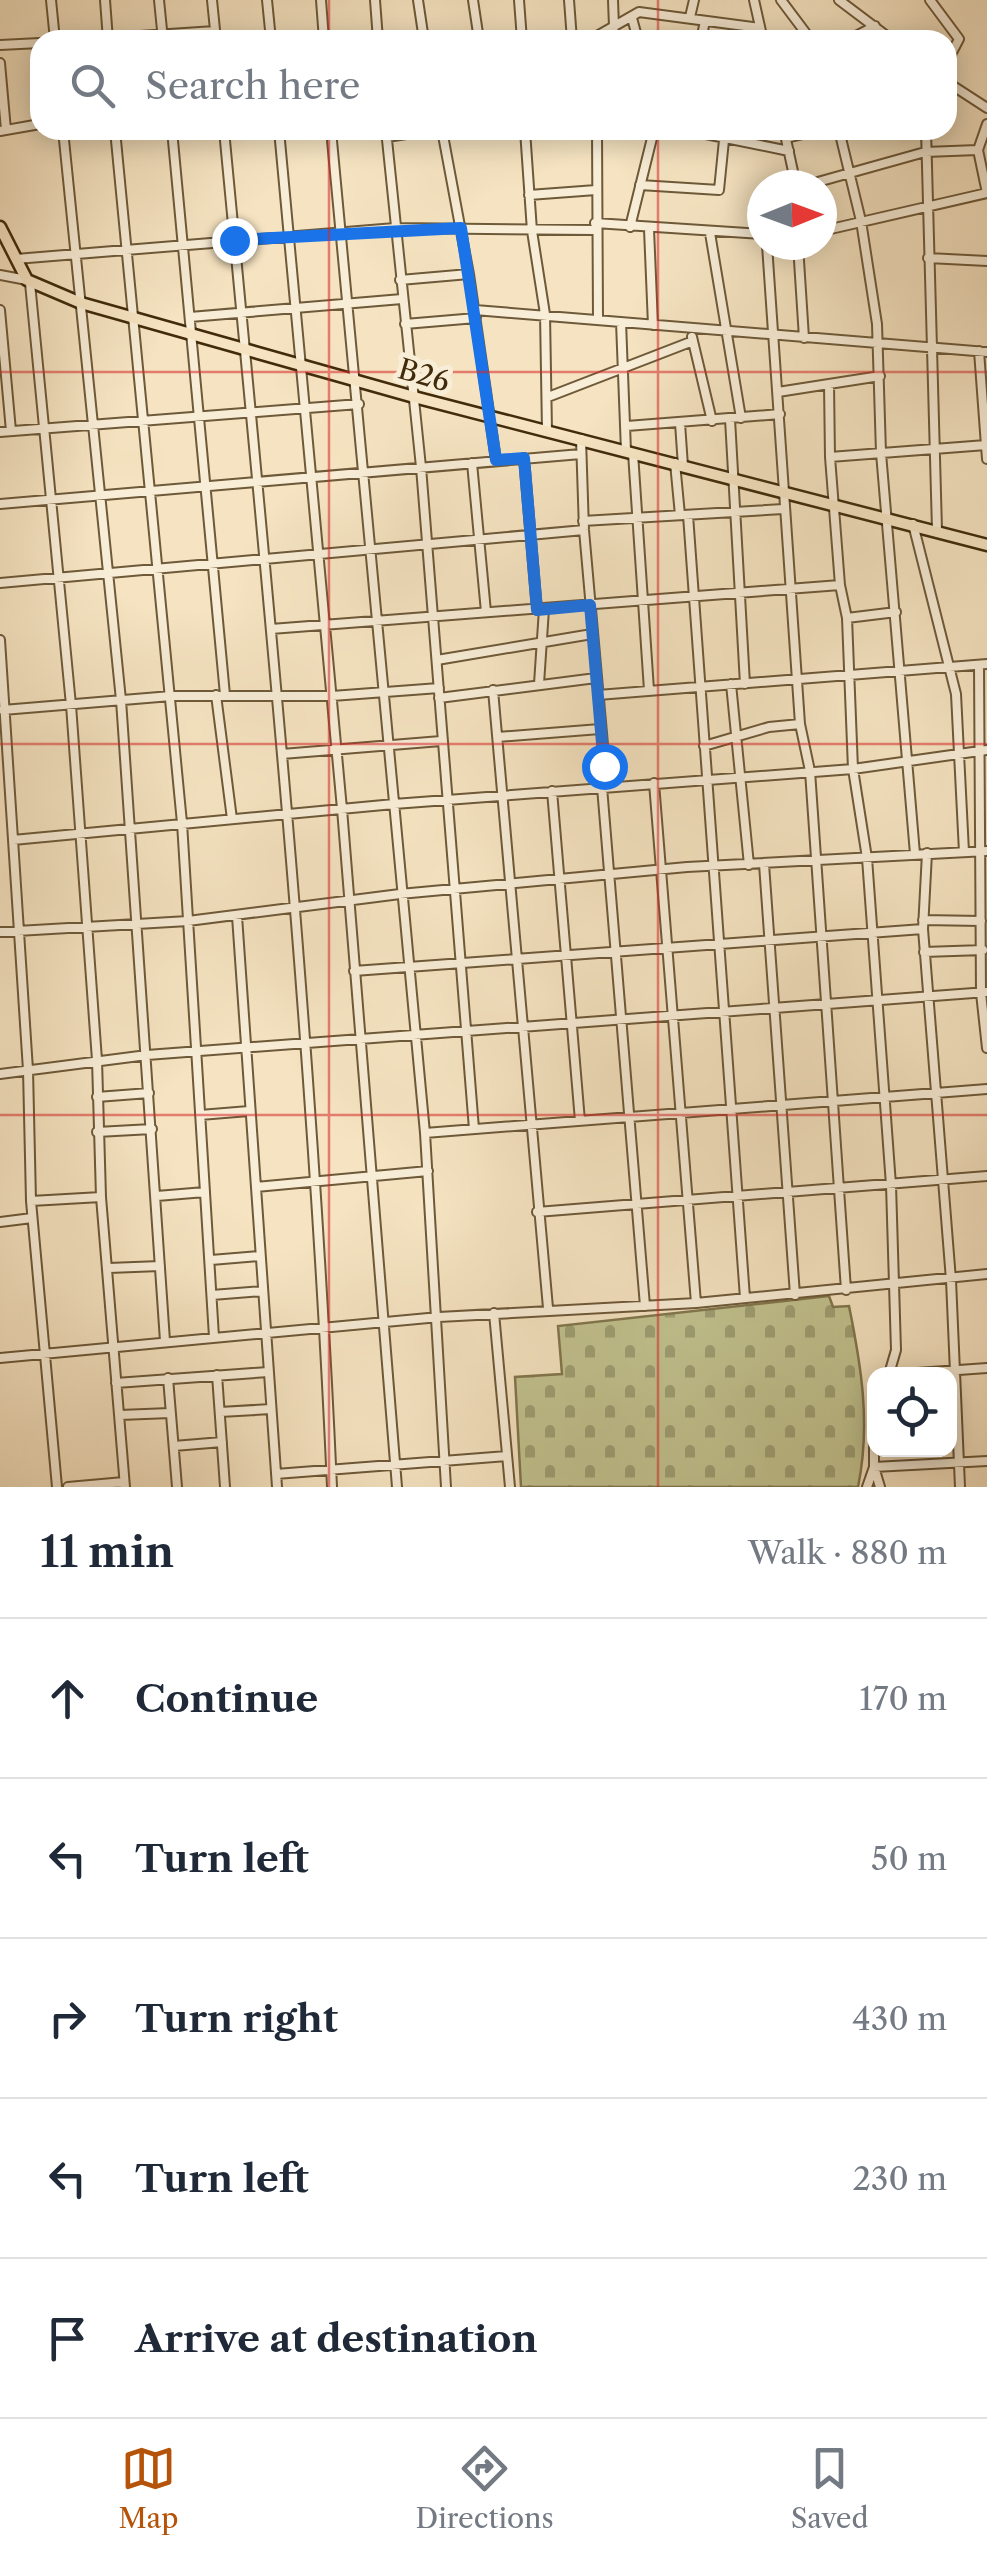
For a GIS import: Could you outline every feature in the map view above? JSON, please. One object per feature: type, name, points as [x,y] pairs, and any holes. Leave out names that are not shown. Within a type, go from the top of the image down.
[{"type":"highway","points":[[0,234],[28,281]]},
{"type":"highway","name":"B26","points":[[28,281],[135,319],[414,397],[987,544]]},
{"type":"street","points":[[51,0],[54,30]]},
{"type":"street","points":[[105,0],[107,30]]},
{"type":"street","points":[[160,0],[162,30]]},
{"type":"street","points":[[212,0],[215,30]]},
{"type":"street","points":[[267,0],[270,30]]},
{"type":"street","points":[[321,0],[323,30]]},
{"type":"street","points":[[374,0],[377,30]]},
{"type":"street","points":[[418,0],[422,30]]},
{"type":"street","points":[[473,0],[478,30]]},
{"type":"street","points":[[519,0],[521,30]]},
{"type":"street","points":[[568,0],[571,30]]},
{"type":"street","points":[[613,0],[614,27]]},
{"type":"street","points":[[637,30],[635,15],[642,0]]},
{"type":"street","points":[[690,17],[694,0]]},
{"type":"street","points":[[609,30],[635,15],[690,17],[760,28],[754,0]]},
{"type":"street","points":[[781,0],[804,30]]},
{"type":"street","points":[[930,0],[952,30]]},
{"type":"street","points":[[843,1],[881,30]]},
{"type":"street","points":[[703,30],[705,21]]},
{"type":"street","points":[[868,30],[876,26]]},
{"type":"street","points":[[0,45],[30,43]]},
{"type":"street","points":[[0,63],[3,130],[30,126]]},
{"type":"street","points":[[957,88],[987,108]]},
{"type":"street","points":[[837,227],[987,193],[978,150],[987,124]]},
{"type":"street","points":[[64,140],[132,830],[165,1342]]},
{"type":"street","points":[[116,140],[182,824],[214,1337]]},
{"type":"street","points":[[173,140],[213,562],[232,819]]},
{"type":"street","points":[[225,140],[254,410],[288,814],[332,1487]]},
{"type":"street","points":[[280,140],[342,809],[368,1177],[396,1487]]},
{"type":"street","points":[[333,140],[425,1133],[446,1487]]},
{"type":"street","points":[[388,140],[422,468],[474,1128]]},
{"type":"street","points":[[444,140],[476,314],[496,460]]},
{"type":"street","points":[[526,140],[532,231],[545,314],[547,431]]},
{"type":"street","points":[[597,140],[598,319]]},
{"type":"street","points":[[630,226],[651,140]]},
{"type":"street","points":[[640,185],[718,190],[725,140]]},
{"type":"street","points":[[747,140],[789,152]]},
{"type":"street","points":[[786,140],[793,170]]},
{"type":"street","points":[[841,140],[861,221],[878,344],[881,452],[915,854]]},
{"type":"street","points":[[926,140],[928,348],[936,530]]},
{"type":"street","points":[[837,177],[925,152],[978,150]]},
{"type":"street","points":[[529,195],[596,190]]},
{"type":"street","points":[[12,259],[395,228],[532,231],[630,226],[747,233]]},
{"type":"street","points":[[648,229],[653,325]]},
{"type":"street","points":[[710,232],[741,418]]},
{"type":"street","points":[[928,258],[987,261]]},
{"type":"street","points":[[768,260],[780,414],[781,490],[800,724],[810,771],[846,1290]]},
{"type":"street","points":[[799,260],[804,338]]},
{"type":"street","points":[[0,274],[28,281],[71,705],[97,1060],[101,1196],[124,1485],[68,1487]]},
{"type":"street","points":[[400,280],[469,274]]},
{"type":"street","points":[[190,317],[402,299]]},
{"type":"street","points":[[0,310],[11,431]]},
{"type":"street","points":[[406,324],[476,314],[545,314],[983,352],[987,459]]},
{"type":"street","points":[[621,322],[649,690]]},
{"type":"street","points":[[691,329],[712,420]]},
{"type":"street","points":[[548,397],[693,341]]},
{"type":"street","points":[[778,392],[880,376]]},
{"type":"street","points":[[830,384],[830,457],[840,586],[847,618],[853,769],[867,858],[891,1185],[896,1350],[891,1367]]},
{"type":"street","points":[[0,432],[360,404]]},
{"type":"street","points":[[627,426],[780,414]]},
{"type":"street","points":[[730,420],[745,684]]},
{"type":"street","points":[[680,423],[679,464],[734,1108],[745,1298]]},
{"type":"street","points":[[581,439],[583,525],[606,778],[602,787],[608,877],[644,1306]]},
{"type":"street","points":[[830,457],[986,445]]},
{"type":"street","points":[[0,504],[581,454]]},
{"type":"street","points":[[524,458],[529,534],[541,610],[539,684]]},
{"type":"street","points":[[472,462],[486,612]]},
{"type":"street","points":[[0,583],[107,570],[529,534],[637,517],[783,509]]},
{"type":"street","points":[[913,524],[956,694],[964,852]]},
{"type":"street","points":[[271,629],[840,586]]},
{"type":"street","points":[[847,618],[896,612]]},
{"type":"street","points":[[437,660],[592,634]]},
{"type":"street","points":[[0,640],[5,798],[13,840],[28,1070],[30,1202],[58,1487]]},
{"type":"street","points":[[598,695],[983,665],[982,921],[987,1048]]},
{"type":"street","points":[[3,710],[171,696],[439,693],[596,678]]},
{"type":"street","points":[[731,684],[749,866]]},
{"type":"street","points":[[493,690],[504,796],[513,958],[548,1308]]},
{"type":"street","points":[[704,746],[800,724]]},
{"type":"street","points":[[498,737],[600,729]]},
{"type":"street","points":[[282,754],[441,741]]},
{"type":"street","points":[[13,840],[394,804],[853,769],[960,757],[985,750]]},
{"type":"street","points":[[654,783],[691,1201],[696,1303]]},
{"type":"street","points":[[552,792],[580,1122]]},
{"type":"street","points":[[962,800],[985,799]]},
{"type":"street","points":[[0,932],[188,921],[400,894],[814,859],[985,851]]},
{"type":"street","points":[[928,853],[924,952],[944,1180],[954,1367]]},
{"type":"street","points":[[764,864],[796,1294]]},
{"type":"street","points":[[236,916],[277,1487]]},
{"type":"street","points":[[354,971],[982,921]]},
{"type":"street","points":[[924,952],[984,950]]},
{"type":"street","points":[[0,1074],[97,1060],[244,1047],[361,1042],[984,993]]},
{"type":"street","points":[[425,1133],[987,1089]]},
{"type":"street","points":[[97,1097],[150,1093]]},
{"type":"street","points":[[200,1115],[250,1112]]},
{"type":"street","points":[[97,1132],[152,1129]]},
{"type":"street","points":[[256,1188],[428,1171]]},
{"type":"street","points":[[538,1212],[987,1176]]},
{"type":"street","points":[[156,1196],[205,1192]]},
{"type":"street","points":[[30,1202],[101,1196]]},
{"type":"street","points":[[0,1222],[32,1218]]},
{"type":"street","points":[[211,1260],[260,1256]]},
{"type":"street","points":[[109,1268],[160,1266]]},
{"type":"street","points":[[0,1358],[548,1308],[696,1303],[846,1290],[893,1280],[951,1280],[987,1274]]},
{"type":"street","points":[[212,1295],[262,1291]]},
{"type":"street","points":[[494,1313],[510,1487]]},
{"type":"street","points":[[957,1370],[987,1368]]},
{"type":"street","points":[[116,1383],[268,1372]]},
{"type":"street","points":[[218,1375],[225,1487]]},
{"type":"street","points":[[168,1378],[177,1487]]},
{"type":"street","points":[[220,1412],[271,1409]]},
{"type":"street","points":[[120,1415],[170,1413]]},
{"type":"street","points":[[957,1426],[960,1487]]},
{"type":"street","points":[[174,1446],[222,1442]]},
{"type":"street","points":[[276,1474],[506,1456]]},
{"type":"street","points":[[874,1457],[880,1487]]},
{"type":"street","points":[[874,1468],[987,1462]]},
{"type":"street","points":[[866,1487],[874,1468]]},
{"type":"green space","points":[[829,1296],[833,1307],[849,1306],[857,1350],[864,1418],[858,1487],[521,1487],[515,1377],[562,1374],[558,1326]]},
{"type":"route","points":[[234,240],[395,228],[461,228],[496,460],[524,458],[537,610],[590,605],[604,766]]}]
